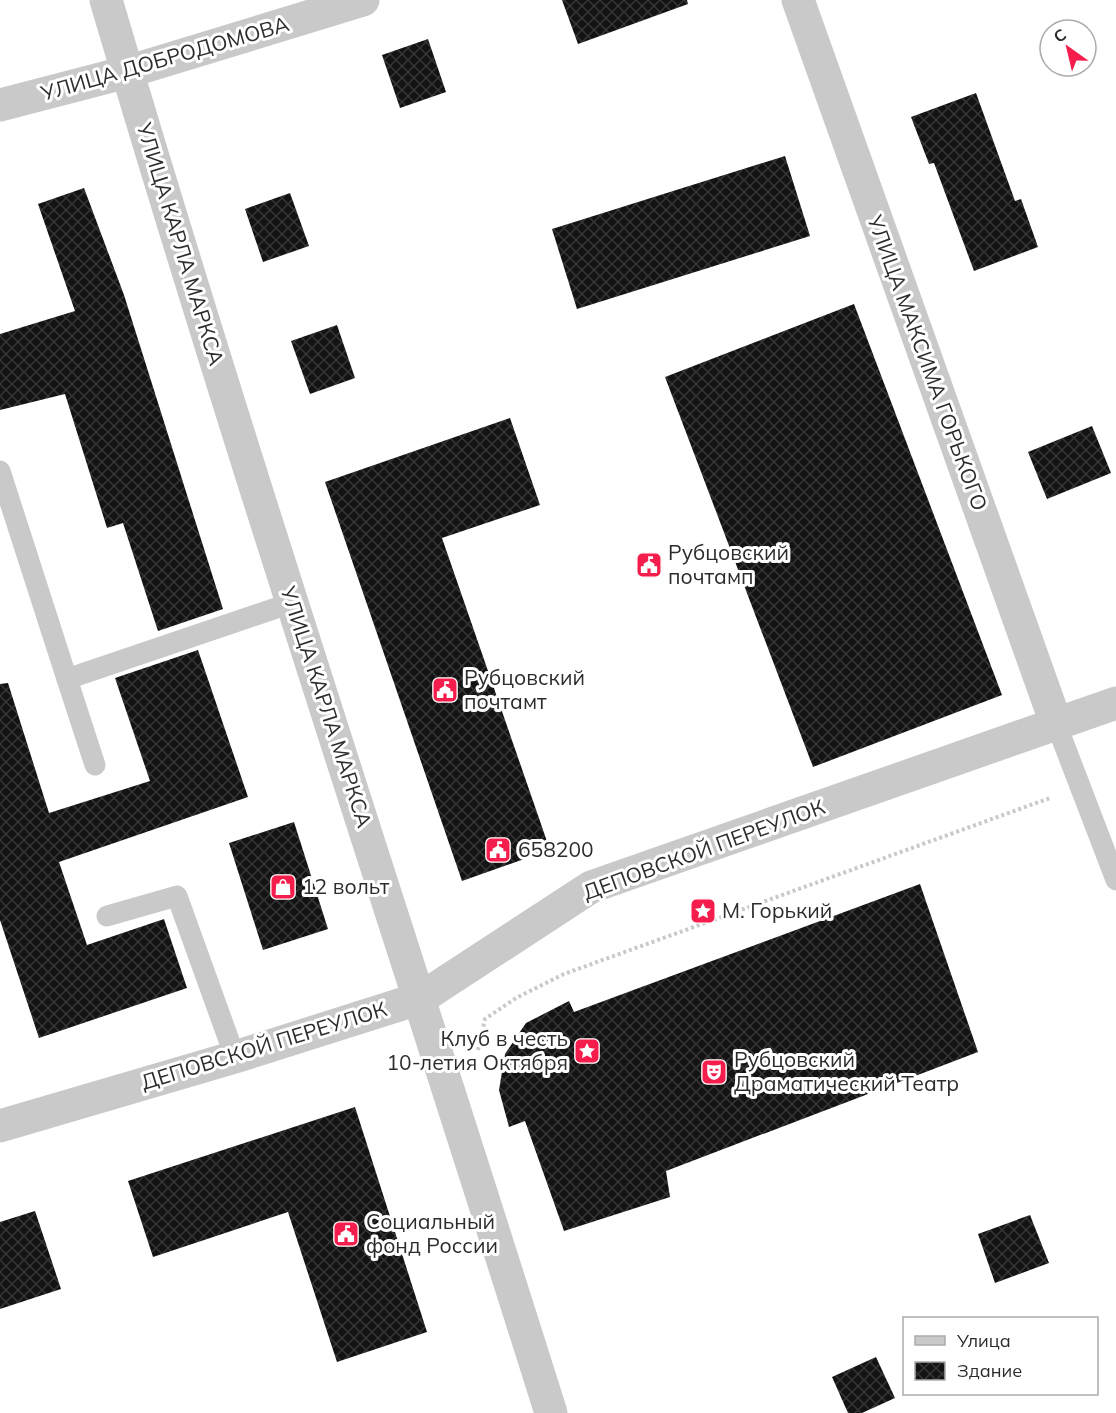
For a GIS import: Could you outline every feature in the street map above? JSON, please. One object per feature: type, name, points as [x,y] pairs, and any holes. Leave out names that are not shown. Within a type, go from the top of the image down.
[{"type":"street","name":"УЛИЦА КАРЛА МАРКСА","points":[[106,0],[291,603],[421,998],[551,1413]]},
{"type":"street","name":"УЛИЦА ДОБРОДОМОВА","points":[[0,105],[127,72],[363,0]]},
{"type":"street","name":"УЛИЦА МАКСИМА ГОРЬКОГО","points":[[798,0],[1057,726]]},
{"type":"street","name":"ДЕПОВСКОЙ ПЕРЕУЛОК","points":[[0,1126],[235,1057],[421,998],[591,886],[1057,726],[1116,703]]},
{"type":"lane","points":[[0,471],[95,765]]},
{"type":"lane","points":[[67,679],[291,603]]},
{"type":"lane","points":[[1057,726],[1116,880]]},
{"type":"lane","points":[[107,916],[177,896],[235,1057]]},
{"type":"path","points":[[477,1060],[484,1019],[516,998],[564,974],[1080,788]]},
{"type":"building","points":[[562,0],[687,0],[688,4],[578,44]]},
{"type":"building","points":[[428,39],[446,92],[400,108],[382,55]]},
{"type":"building","points":[[976,93],[1015,201],[1021,199],[1038,247],[974,271],[934,163],[929,164],[911,117]]},
{"type":"building","points":[[785,156],[810,236],[577,309],[552,229]]},
{"type":"building","points":[[84,188],[124,295],[223,609],[158,631],[123,523],[107,528],[65,394],[0,410],[0,334],[75,311],[38,204]]},
{"type":"building","points":[[290,193],[309,246],[263,262],[245,209]]},
{"type":"building","points":[[854,304],[1002,695],[813,767],[665,377]]},
{"type":"building","points":[[337,325],[355,378],[310,394],[291,341]]},
{"type":"building","name":"Рубцовский почтамт","points":[[510,418],[540,505],[442,538],[550,850],[462,881],[325,482]]},
{"type":"building","points":[[1092,426],[1111,473],[1047,499],[1028,452]]},
{"type":"building","points":[[198,650],[248,797],[59,862],[87,945],[164,919],[187,988],[39,1038],[0,920],[0,684],[8,683],[49,813],[150,781],[115,678]]},
{"type":"building","points":[[294,822],[328,929],[263,950],[229,843]]},
{"type":"building","name":"Рубцовский Драматический Театр","points":[[920,884],[978,1052],[666,1171],[670,1197],[564,1231],[525,1121],[509,1127],[499,1090],[505,1054],[526,1023],[569,1001],[574,1012]]},
{"type":"building","name":"Социальный фонд России","points":[[355,1107],[427,1332],[337,1362],[288,1212],[153,1257],[128,1181]]},
{"type":"building","points":[[35,1211],[61,1289],[0,1309],[0,1222]]},
{"type":"building","points":[[1030,1215],[1049,1263],[995,1283],[978,1234]]},
{"type":"building","points":[[876,1357],[895,1398],[862,1413],[848,1413],[832,1377]]},
{"type":"place","name":"Рубцовский почтамп","points":[[649,565]]},
{"type":"place","name":"Рубцовский почтамт","points":[[445,690]]},
{"type":"place","name":"658200","points":[[498,850]]},
{"type":"place","name":"12 вольт","points":[[283,887]]},
{"type":"place","name":"М. Горький","points":[[703,911]]},
{"type":"place","name":"Клуб в честь 10-летия Октября","points":[[587,1051]]},
{"type":"place","name":"Рубцовский Драматический Театр","points":[[714,1072]]},
{"type":"place","name":"Социальный фонд России","points":[[346,1234]]}]
